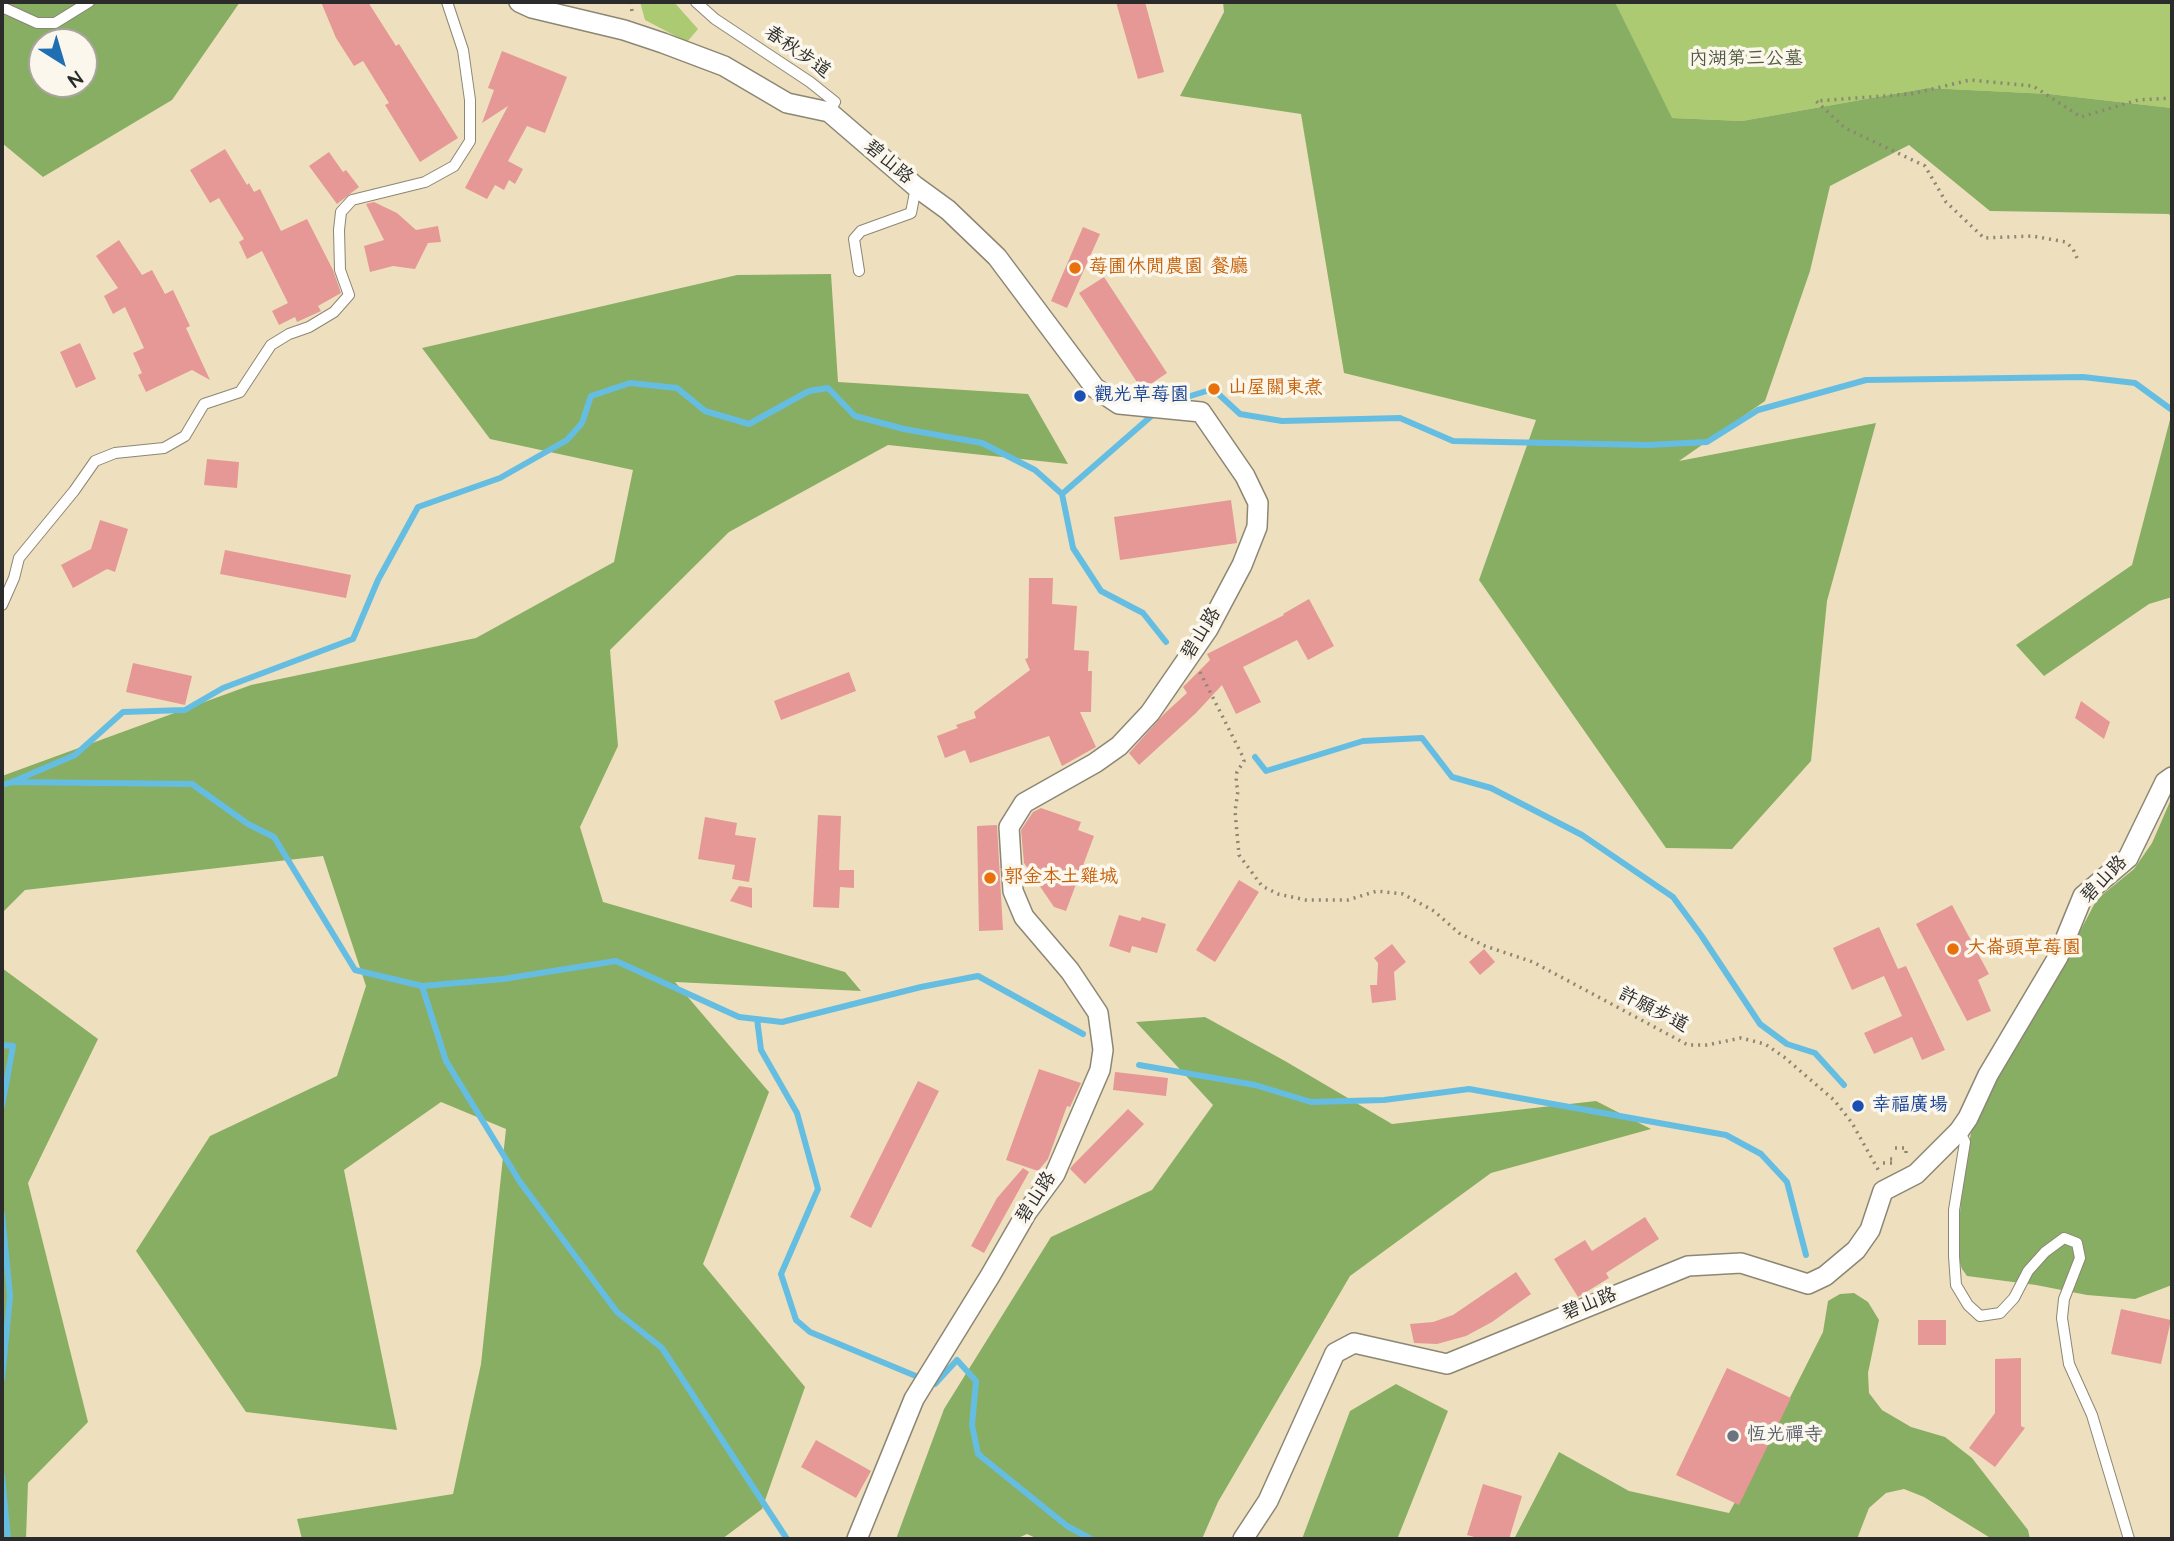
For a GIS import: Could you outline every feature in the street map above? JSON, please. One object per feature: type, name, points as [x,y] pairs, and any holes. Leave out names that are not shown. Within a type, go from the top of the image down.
[{"type":"street","name":"碧山路","points":[[519,2],[531,8],[624,30],[675,48],[724,66],[787,103],[829,113],[916,187],[948,210],[997,257],[1096,388],[1119,404],[1200,412],[1245,476],[1258,503],[1257,527],[1242,565],[1190,656],[1150,713],[1119,746],[1095,763],[1024,803],[1009,827],[1013,891],[1024,917],[1070,971],[1098,1013],[1103,1050],[1100,1070],[1055,1174],[1027,1212],[914,1399],[857,1539]]},
{"type":"street","name":"碧山路","points":[[1243,1539],[1268,1501],[1335,1353],[1354,1343],[1447,1364],[1688,1266],[1741,1264],[1808,1284],[1825,1276],[1856,1250],[1870,1230],[1883,1191],[1916,1174],[1959,1131],[1988,1075],[2058,957],[2083,896],[2129,858],[2165,782],[2172,777]]},
{"type":"lane","points":[[2,7],[37,23],[55,23],[89,2]]},
{"type":"lane","points":[[2,605],[14,578],[19,558],[95,461],[115,453],[164,448],[185,436],[204,404],[240,392],[271,345],[289,334],[310,327],[334,312],[349,295],[340,270],[339,230],[341,212],[352,200],[425,182],[454,166],[470,141],[470,100],[463,50],[447,2]]},
{"type":"lane","name":"春秋步道","points":[[696,2],[715,19],[810,82],[835,102],[829,113]]},
{"type":"lane","points":[[859,271],[854,239],[861,231],[911,213],[916,187]]},
{"type":"lane","points":[[1959,1131],[1965,1142],[1954,1210],[1954,1256],[1956,1285],[1968,1305],[1980,1316],[2000,1313],[2014,1298],[2028,1272],[2045,1252],[2064,1238],[2077,1243],[2080,1258],[2064,1299],[2062,1318],[2069,1364],[2092,1415],[2129,1539]]},
{"type":"path","points":[[2077,258],[2073,248],[2066,242],[2032,236],[1984,238],[1946,202],[1925,166],[1844,128],[1816,102],[1911,94],[1970,79],[2033,86],[2081,117],[2138,100],[2172,98]]},
{"type":"path","name":"許願步道","points":[[1190,656],[1244,761],[1237,772],[1238,791],[1234,811],[1239,855],[1262,886],[1278,894],[1306,900],[1348,900],[1377,891],[1403,894],[1434,911],[1459,933],[1485,946],[1533,962],[1688,1045],[1707,1045],[1741,1038],[1765,1044],[1834,1100],[1852,1124],[1879,1170],[1883,1191]]},
{"type":"path","points":[[1895,1148],[1906,1148],[1906,1153],[1916,1152]]},
{"type":"green space","points":[[2,2],[240,2],[172,100],[43,177],[2,143]]},
{"type":"green space","points":[[640,2],[674,2],[698,29],[687,42],[645,20]]},
{"type":"green space","points":[[1223,2],[1615,2],[1672,118],[1742,121],[1928,88],[2049,94],[2172,108],[2172,219],[2169,214],[1990,211],[1909,145],[1830,186],[1810,271],[1765,401],[1679,461],[1876,423],[1827,601],[1811,761],[1732,849],[1666,848],[1479,580],[1536,420],[1344,373],[1301,114],[1180,96],[1224,12]]},
{"type":"green space","name":"內湖第三公墓","points":[[1615,2],[2172,2],[2172,108],[2049,94],[1928,88],[1742,121],[1671,118]]},
{"type":"green space","points":[[831,274],[838,382],[1028,394],[1068,464],[888,445],[729,532],[610,650],[618,746],[580,827],[603,902],[845,972],[861,991],[675,982],[769,1092],[703,1264],[805,1387],[762,1509],[722,1539],[302,1539],[297,1519],[453,1494],[481,1364],[506,1129],[441,1102],[344,1170],[397,1430],[246,1412],[136,1251],[210,1136],[337,1076],[366,986],[323,856],[25,890],[2,913],[2,776],[251,685],[476,638],[614,562],[633,470],[490,439],[422,348],[737,275]]},
{"type":"green space","points":[[2172,412],[2172,597],[2149,604],[2044,676],[2016,645],[2132,565]]},
{"type":"green space","points":[[2172,797],[2172,1285],[2135,1299],[2087,1295],[1967,1276],[1957,1253],[1963,1174],[1971,1133],[1991,1080],[2046,996],[2097,899],[2134,869],[2152,843]]},
{"type":"green space","points":[[2,968],[98,1039],[28,1183],[88,1422],[28,1483],[26,1539],[2,1539]]},
{"type":"green space","points":[[1205,1017],[1392,1124],[1596,1101],[1651,1129],[1491,1173],[1350,1276],[1218,1502],[1202,1539],[1038,1539],[1027,1534],[1016,1539],[896,1539],[944,1409],[1051,1237],[1152,1190],[1213,1105],[1136,1022]]},
{"type":"green space","points":[[1854,1293],[1868,1302],[1879,1320],[1868,1373],[1869,1393],[1882,1410],[1911,1427],[1945,1437],[1972,1458],[2028,1530],[2030,1539],[1992,1539],[1924,1497],[1904,1489],[1886,1493],[1869,1508],[1857,1539],[1514,1539],[1559,1452],[1629,1491],[1729,1513],[1823,1332],[1828,1301],[1840,1294]]},
{"type":"green space","points":[[1396,1384],[1448,1411],[1398,1537],[1404,1539],[1302,1539],[1350,1411]]},
{"type":"building","points":[[321,2],[368,2],[396,46],[399,44],[458,138],[420,162],[385,105],[389,103],[363,61],[354,66],[336,38]]},
{"type":"building","points":[[1116,2],[1145,2],[1164,72],[1138,79]]},
{"type":"building","points":[[502,51],[567,77],[545,133],[527,126],[508,161],[523,169],[515,184],[509,180],[504,190],[495,185],[487,199],[465,188],[508,106],[482,123],[494,90],[488,88]]},
{"type":"building","points":[[225,149],[247,185],[249,183],[254,192],[260,189],[281,231],[307,219],[333,270],[341,293],[318,306],[321,311],[297,322],[295,317],[279,325],[272,311],[288,303],[262,251],[247,259],[239,242],[244,239],[219,198],[210,203],[190,170]]},
{"type":"building","points":[[329,152],[343,172],[346,170],[359,187],[337,204],[309,166]]},
{"type":"building","points":[[374,202],[397,213],[416,230],[438,226],[441,242],[428,243],[415,269],[393,266],[370,272],[364,246],[384,240],[366,204]]},
{"type":"building","name":"莓圃休閒農園 餐廳","points":[[1083,227],[1100,234],[1067,308],[1051,301]]},
{"type":"building","points":[[119,240],[142,275],[152,270],[165,294],[173,290],[190,326],[186,328],[210,380],[192,370],[146,392],[138,375],[142,373],[133,353],[144,348],[125,307],[113,314],[104,296],[118,288],[96,256]]},
{"type":"building","points":[[1104,277],[1167,373],[1142,390],[1079,293]]},
{"type":"building","points":[[80,343],[96,379],[76,388],[60,352]]},
{"type":"building","points":[[207,459],[239,462],[237,488],[204,485]]},
{"type":"building","points":[[1231,500],[1237,543],[1120,560],[1114,517]]},
{"type":"building","points":[[100,520],[128,529],[115,572],[107,569],[73,588],[61,565],[91,549]]},
{"type":"building","points":[[225,550],[351,575],[346,598],[220,574]]},
{"type":"building","points":[[1029,578],[1053,578],[1052,604],[1077,606],[1074,650],[1089,651],[1088,671],[1092,671],[1091,712],[1080,712],[1096,747],[1062,766],[1049,736],[970,763],[965,750],[945,758],[937,736],[976,718],[974,712],[1030,670],[1025,659],[1028,658]]},
{"type":"building","points":[[1309,599],[1334,646],[1308,660],[1297,640],[1243,667],[1261,702],[1236,714],[1222,685],[1196,713],[1139,765],[1129,753],[1187,693],[1183,687],[1210,660],[1207,654],[1284,615]]},
{"type":"building","points":[[133,663],[192,676],[185,705],[126,692]]},
{"type":"building","points":[[849,672],[856,691],[781,720],[774,701]]},
{"type":"building","points":[[2081,701],[2110,722],[2104,739],[2075,718]]},
{"type":"building","points":[[1041,808],[1081,822],[1078,830],[1094,836],[1066,911],[1054,907],[1024,863],[1021,830],[1033,812]]},
{"type":"building","points":[[818,815],[841,816],[839,870],[854,870],[854,888],[840,887],[839,908],[813,907]]},
{"type":"building","points":[[705,817],[737,823],[735,835],[756,838],[749,882],[732,879],[735,865],[698,859]]},
{"type":"building","name":"郭金本土雞城","points":[[997,825],[1003,930],[979,931],[977,826]]},
{"type":"building","points":[[1239,880],[1259,892],[1215,962],[1196,950]]},
{"type":"building","points":[[739,886],[752,888],[752,908],[730,901]]},
{"type":"building","name":"大崙頭草莓園","points":[[1952,905],[1989,974],[1978,980],[1991,1011],[1967,1021],[1916,924]]},
{"type":"building","points":[[1119,915],[1140,921],[1142,917],[1166,924],[1157,953],[1132,946],[1130,953],[1109,946]]},
{"type":"building","points":[[1879,927],[1898,969],[1906,966],[1945,1050],[1922,1060],[1912,1037],[1874,1054],[1864,1033],[1902,1016],[1884,976],[1852,990],[1833,948]]},
{"type":"building","points":[[1392,944],[1406,962],[1394,972],[1396,1000],[1372,1003],[1370,985],[1377,985],[1378,963],[1374,958]]},
{"type":"building","points":[[1484,949],[1495,962],[1480,975],[1469,962]]},
{"type":"building","points":[[1039,1069],[1081,1083],[1070,1107],[1067,1106],[1048,1159],[1038,1171],[1006,1160]]},
{"type":"building","points":[[1115,1072],[1168,1078],[1166,1096],[1113,1090]]},
{"type":"building","points":[[918,1081],[939,1091],[871,1228],[850,1217]]},
{"type":"building","points":[[1128,1109],[1144,1124],[1085,1184],[1070,1169]]},
{"type":"building","points":[[1023,1168],[1029,1172],[984,1253],[971,1246],[997,1198]]},
{"type":"building","points":[[1645,1217],[1659,1239],[1606,1273],[1609,1278],[1578,1297],[1554,1259],[1585,1240],[1592,1251]]},
{"type":"building","points":[[1516,1272],[1531,1294],[1492,1322],[1466,1336],[1437,1344],[1414,1343],[1410,1324],[1433,1322],[1453,1315]]},
{"type":"building","points":[[2121,1309],[2171,1320],[2161,1364],[2111,1354]]},
{"type":"building","points":[[1918,1320],[1946,1320],[1946,1345],[1918,1345]]},
{"type":"building","points":[[2021,1358],[2021,1426],[2025,1428],[1995,1467],[1969,1448],[1995,1413],[1995,1359]]},
{"type":"building","name":"恆光禪寺","points":[[1727,1368],[1791,1398],[1739,1505],[1676,1475]]},
{"type":"building","points":[[816,1440],[871,1471],[856,1498],[801,1467]]},
{"type":"building","points":[[1483,1484],[1522,1496],[1509,1539],[1482,1539],[1467,1535]]},
{"type":"waterway","points":[[1171,402],[1213,389],[1240,414],[1282,421],[1400,418],[1453,441],[1648,445],[1707,442],[1758,410],[1866,380],[2083,377],[2135,383],[2172,410]]},
{"type":"waterway","points":[[12,782],[75,755],[123,712],[185,710],[223,688],[353,639],[378,580],[418,507],[500,478],[567,440],[582,423],[591,396],[630,383],[677,388],[705,411],[749,424],[809,391],[828,388],[855,416],[904,429],[982,443],[1035,470],[1062,494],[1073,548],[1101,591],[1143,613],[1166,642]]},
{"type":"waterway","points":[[1062,494],[1156,412]]},
{"type":"waterway","points":[[1255,757],[1266,771],[1363,741],[1422,738],[1452,777],[1491,788],[1582,835],[1673,897],[1760,1024],[1787,1044],[1815,1053],[1844,1085]]},
{"type":"waterway","points":[[2,785],[12,782],[192,784],[248,824],[274,837],[355,970],[422,986],[503,979],[616,961],[739,1017],[782,1022],[921,987],[978,976],[1083,1034]]},
{"type":"waterway","points":[[422,986],[446,1061],[520,1182],[617,1312],[662,1348],[787,1539]]},
{"type":"waterway","points":[[757,1019],[761,1050],[797,1113],[818,1189],[781,1274],[796,1320],[810,1332],[935,1384],[957,1360],[976,1381],[972,1425],[978,1454],[1067,1526],[1091,1539]]},
{"type":"waterway","points":[[2,1045],[13,1046],[2,1106]]},
{"type":"waterway","points":[[1139,1065],[1255,1085],[1311,1102],[1384,1100],[1469,1089],[1726,1135],[1761,1154],[1787,1182],[1806,1255]]},
{"type":"waterway","points":[[2,1214],[10,1296],[2,1379]]},
{"type":"waterway","points":[[2,1476],[8,1539]]},
{"type":"place","name":"莓圃休閒農園 餐廳","points":[[1075,268]]},
{"type":"place","name":"山屋關東煮","points":[[1214,389]]},
{"type":"place","name":"觀光草莓園","points":[[1080,396]]},
{"type":"place","name":"郭金本土雞城","points":[[990,878]]},
{"type":"place","name":"大崙頭草莓園","points":[[1953,949]]},
{"type":"place","name":"幸福廣場","points":[[1858,1106]]},
{"type":"place","name":"恆光禪寺","points":[[1733,1436]]}]
